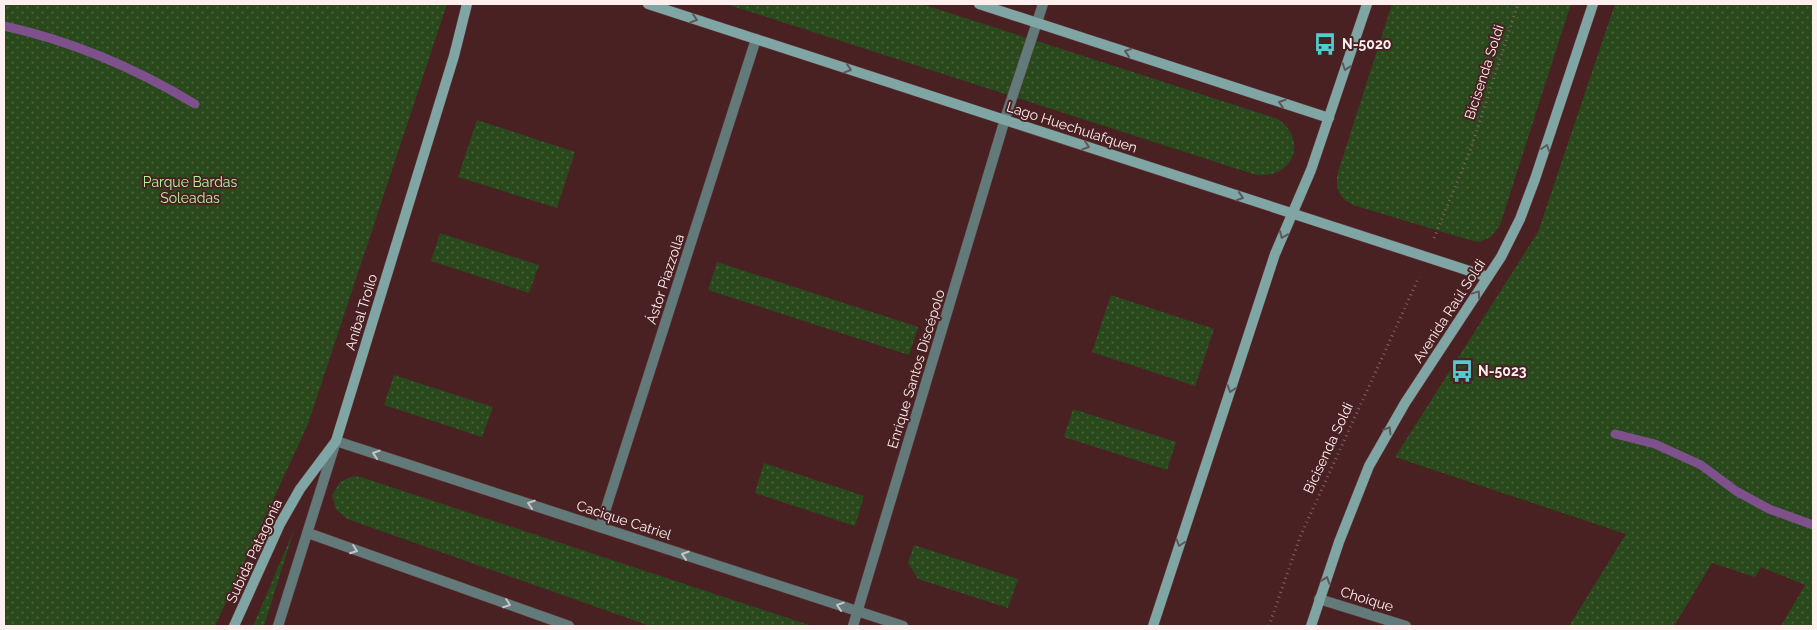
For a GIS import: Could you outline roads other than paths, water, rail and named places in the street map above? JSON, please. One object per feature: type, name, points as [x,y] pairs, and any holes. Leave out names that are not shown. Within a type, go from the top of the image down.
[{"type":"street","name":"Aníbal Troilo","points":[[278,626],[454,56],[467,4]]},
{"type":"street","name":"Lago Huechulafquen","points":[[648,4],[1005,119],[1292,215],[1488,277]]},
{"type":"street","points":[[979,4],[1329,118]]},
{"type":"street","points":[[1037,22],[1043,4]]},
{"type":"street","points":[[1153,626],[1275,254],[1311,170],[1367,4]]},
{"type":"street","name":"Avenida Raúl Soldi","points":[[1310,626],[1353,504],[1377,450],[1511,238],[1528,198],[1593,4]]},
{"type":"street","name":"Enrique Santos Discépolo","points":[[853,626],[1005,119],[1037,22]]},
{"type":"street","name":"Ástor Piazzolla","points":[[600,526],[756,39]]},
{"type":"street","name":"Cacique Catriel","points":[[336,441],[903,626]]},
{"type":"street","name":"Subida Patagonia","points":[[234,626],[280,524],[300,489],[336,441]]},
{"type":"street","points":[[308,533],[568,626]]},
{"type":"street","name":"Choique","points":[[1319,599],[1406,626]]},
{"type":"waterway","points":[[4,26],[55,39],[103,57],[150,79],[195,104]]},
{"type":"waterway","points":[[1615,434],[1655,444],[1701,465],[1736,491],[1769,509],[1813,525]]},
{"type":"place","name":"N-5020","points":[[1325,44]]},
{"type":"place","name":"N-5023","points":[[1462,371]]},
{"type":"park label","name":"Parque Bardas Soleadas","points":[[190,190]]}]
